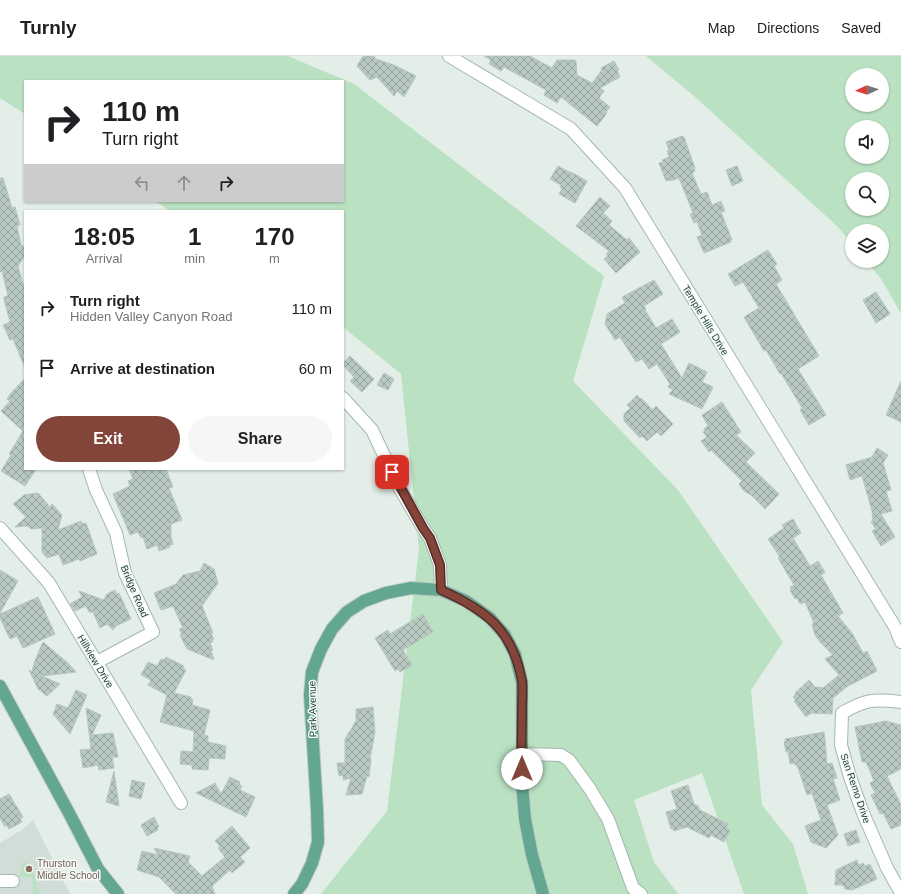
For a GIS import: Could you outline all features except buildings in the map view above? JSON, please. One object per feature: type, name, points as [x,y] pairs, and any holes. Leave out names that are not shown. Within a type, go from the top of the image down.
[{"type":"main road","name":"Park Avenue","points":[[294,894],[302,884],[312,863],[318,842],[310,695],[312,672],[321,649],[332,629],[347,612],[364,601],[386,593],[411,588],[441,590],[466,601],[490,618],[505,635],[515,654],[522,682],[521,754],[525,819],[532,855],[543,894]]},
{"type":"main road","points":[[0,686],[98,869],[118,894]]},
{"type":"street","name":"Temple Hills Drive","points":[[449,56],[571,129],[626,188],[894,627],[901,642]]},
{"type":"street","points":[[344,399],[372,430],[399,487],[430,538],[440,565],[441,590]]},
{"type":"street","name":"Bridge Road","points":[[89,470],[96,490],[116,533],[125,573],[152,632],[97,662]]},
{"type":"street","name":"Hillview Drive","points":[[0,528],[49,583],[181,803]]},
{"type":"street","name":"San Remo Drive","points":[[901,702],[877,700],[859,704],[842,713],[841,745],[850,777],[863,813],[887,868],[901,893]]},
{"type":"street","points":[[521,754],[561,754],[569,760],[590,789],[608,819],[633,888],[641,894]]},
{"type":"street","points":[[0,881],[13,882]]},
{"type":"shaded area","name":"Thurston Middle School","points":[[33,820],[70,894],[0,894],[0,843],[23,829]]},
{"type":"green space","points":[[0,56],[288,56],[354,84],[604,276],[573,381],[678,490],[783,642],[751,690],[762,805],[793,844],[808,894],[744,894],[702,773],[634,800],[654,862],[678,894],[321,894],[387,811],[419,549],[401,374],[344,328],[344,210],[168,210],[156,202],[344,202],[344,80],[24,80],[24,113],[0,98]]},
{"type":"green space","points":[[646,56],[901,56],[901,314],[882,280],[872,268],[889,268],[889,224],[845,224],[845,236],[838,227],[694,96]]},
{"type":"green space","points":[[24,862],[30,864],[40,894],[33,894],[32,877],[20,877]]},
{"type":"place","name":"Thurston Middle School","points":[[29,869]]},
{"type":"route","points":[[392,472],[399,487],[430,538],[440,565],[441,590],[466,601],[490,618],[505,635],[515,654],[522,682],[522,769]]}]
